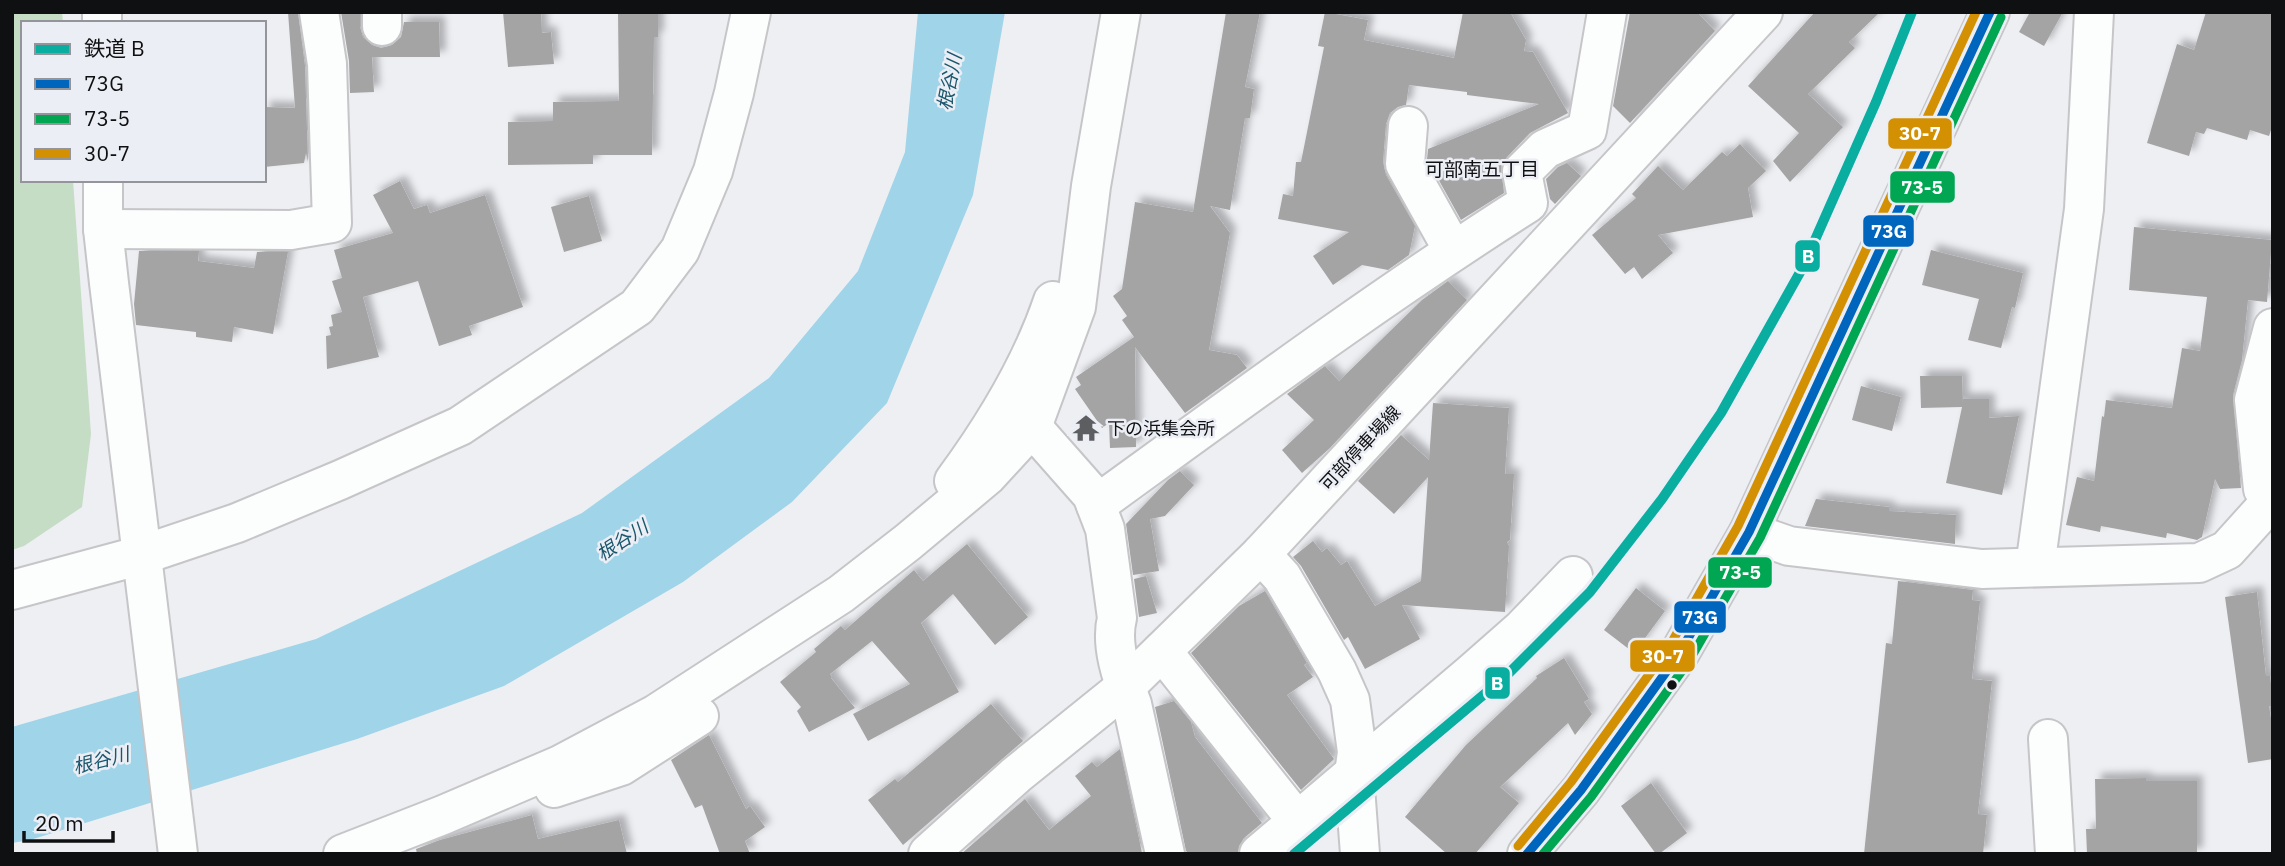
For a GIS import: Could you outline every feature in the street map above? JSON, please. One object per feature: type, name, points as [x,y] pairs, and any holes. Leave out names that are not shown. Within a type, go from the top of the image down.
[{"type":"main road","points":[[103,229],[291,230],[332,223],[327,64],[319,12]]},
{"type":"main road","points":[[12,590],[142,563],[340,480],[460,426],[637,307],[680,250],[713,171],[734,93],[751,12]]},
{"type":"main road","points":[[343,854],[560,765],[656,714],[841,594],[987,475],[1032,427],[1076,307],[1091,186],[1121,12]]},
{"type":"main road","points":[[1096,505],[1453,250],[1528,203],[1522,172],[1545,149],[1587,131],[1607,12]]},
{"type":"main road","name":"可部停車場線","points":[[928,854],[1016,775],[1146,667],[1261,554],[1763,12]]},
{"type":"main road","points":[[1527,854],[1581,790],[1679,654],[1749,532],[1990,12]]},
{"type":"main road","points":[[2035,567],[2084,209],[2094,12]]},
{"type":"main road","points":[[1408,126],[1405,164],[1453,250]]},
{"type":"main road","points":[[103,182],[103,229],[178,854]]},
{"type":"main road","points":[[908,542],[983,442],[1016,383],[1050,310],[1091,186]]},
{"type":"main road","points":[[1749,532],[1789,547],[1982,569],[2199,563],[2227,550],[2272,500],[2263,489],[2254,400],[2273,328]]},
{"type":"main road","points":[[1032,427],[1092,495],[1105,528],[1117,618],[1146,667],[1298,822]]},
{"type":"main road","points":[[1261,554],[1282,577],[1337,671],[1350,700],[1357,752],[1354,774],[1360,854]]},
{"type":"main road","points":[[1259,854],[1522,629],[1573,576]]},
{"type":"main road","points":[[1146,667],[1132,704],[1165,854]]},
{"type":"main road","points":[[2048,739],[2055,854]]},
{"type":"green space","points":[[12,12],[62,12],[63,21],[21,21],[21,182],[73,182],[91,434],[82,507],[24,546],[12,550]]},
{"type":"water","name":"根谷川","points":[[918,12],[1005,12],[973,195],[887,403],[792,502],[683,582],[504,686],[357,739],[30,840],[12,843],[12,727],[316,639],[582,513],[769,378],[858,271],[905,152]]},
{"type":"building","points":[[288,12],[298,12],[305,66],[308,162],[306,153],[304,163],[266,167],[266,107],[295,108]]},
{"type":"building","points":[[341,12],[360,12],[363,37],[372,45],[381,48],[392,45],[401,37],[404,22],[439,22],[440,57],[372,57],[374,92],[350,93],[349,61]]},
{"type":"building","points":[[503,12],[541,12],[542,33],[551,32],[554,64],[508,67]]},
{"type":"building","points":[[618,12],[658,12],[658,37],[654,37],[652,155],[593,155],[593,164],[508,165],[508,122],[553,121],[553,102],[619,101]]},
{"type":"building","points":[[1226,12],[1260,12],[1245,87],[1254,89],[1250,118],[1245,118],[1230,210],[1210,206],[1230,233],[1209,350],[1237,355],[1247,368],[1185,413],[1135,347],[1136,447],[1110,448],[1109,423],[1102,428],[1075,389],[1081,385],[1076,377],[1134,337],[1122,320],[1127,316],[1113,296],[1122,289],[1135,202],[1193,212]]},
{"type":"building","points":[[1325,12],[1368,20],[1364,40],[1454,58],[1463,12],[1510,12],[1526,40],[1524,51],[1533,52],[1568,113],[1530,133],[1501,166],[1504,193],[1461,220],[1427,159],[1428,149],[1539,104],[1409,85],[1406,105],[1390,113],[1386,124],[1383,162],[1386,175],[1415,226],[1409,255],[1388,270],[1362,265],[1333,285],[1313,256],[1349,232],[1278,219],[1283,194],[1293,196],[1296,162],[1301,162],[1324,47],[1318,46]]},
{"type":"building","points":[[1630,12],[1697,12],[1715,31],[1630,123],[1613,106]]},
{"type":"building","points":[[1815,12],[1880,12],[1849,42],[1855,48],[1808,94],[1843,127],[1790,182],[1773,161],[1799,133],[1748,86]]},
{"type":"building","points":[[2030,12],[2063,12],[2044,46],[2019,32]]},
{"type":"building","points":[[2206,12],[2273,12],[2273,124],[2269,136],[2250,130],[2247,140],[2207,128],[2204,134],[2196,132],[2189,156],[2147,143],[2177,44],[2194,50]]},
{"type":"building","points":[[1740,144],[1766,171],[1748,188],[1753,217],[1658,235],[1673,253],[1642,279],[1634,267],[1625,274],[1592,235],[1636,198],[1632,194],[1658,166],[1683,190],[1722,152],[1727,156]]},
{"type":"building","points":[[1567,163],[1581,176],[1555,204],[1550,199],[1546,179],[1558,167]]},
{"type":"building","points":[[400,181],[414,209],[427,205],[430,213],[485,195],[523,307],[469,326],[472,335],[439,346],[418,281],[363,297],[379,357],[327,369],[326,336],[331,335],[331,315],[342,312],[332,281],[342,278],[334,250],[393,233],[373,195]]},
{"type":"building","points":[[589,196],[602,241],[564,252],[551,207]]},
{"type":"building","points":[[2134,227],[2272,240],[2267,302],[2248,300],[2242,360],[2233,395],[2241,488],[2220,489],[2215,479],[2202,537],[2197,540],[2167,533],[2166,538],[2101,526],[2100,532],[2066,525],[2077,477],[2094,481],[2106,400],[2172,408],[2182,348],[2200,351],[2207,297],[2129,290]]},
{"type":"building","points":[[1931,250],[2023,273],[2015,308],[2012,307],[2001,348],[1968,340],[1979,299],[1922,285]]},
{"type":"building","points":[[139,251],[199,251],[198,261],[254,268],[257,252],[288,252],[273,334],[234,327],[232,342],[196,337],[196,332],[136,325],[134,304]]},
{"type":"building","points":[[1448,281],[1467,300],[1330,448],[1302,473],[1282,450],[1314,420],[1287,394],[1325,366],[1339,381],[1422,300]]},
{"type":"building","points":[[1920,376],[1962,376],[1963,403],[1963,399],[1989,399],[1989,418],[2019,416],[2002,495],[1946,483],[1962,407],[1921,408]]},
{"type":"building","points":[[1861,386],[1901,397],[1892,431],[1852,420]]},
{"type":"building","points":[[1433,403],[1509,408],[1505,474],[1514,474],[1510,540],[1507,542],[1509,546],[1505,612],[1402,605],[1420,639],[1365,669],[1348,637],[1344,640],[1301,566],[1293,557],[1313,541],[1322,552],[1327,548],[1341,565],[1347,561],[1375,606],[1421,581],[1428,477],[1394,514],[1358,481],[1401,435],[1429,460]]},
{"type":"building","points":[[1180,471],[1194,485],[1165,516],[1150,519],[1159,571],[1133,575],[1126,524]]},
{"type":"building","points":[[1816,499],[1889,507],[1889,511],[1956,515],[1955,544],[1805,526]]},
{"type":"building","points":[[967,544],[1028,617],[995,645],[953,594],[921,623],[959,692],[868,741],[853,714],[910,684],[872,641],[830,674],[855,708],[809,732],[797,711],[801,707],[780,682],[816,652],[814,649],[841,626],[845,630],[914,570],[923,581]]},
{"type":"building","points":[[1146,576],[1157,613],[1139,617],[1134,579]]},
{"type":"building","points":[[1898,581],[1973,590],[1972,600],[1980,601],[1972,679],[1992,681],[1978,814],[1987,815],[1983,854],[1864,854],[1886,643],[1892,644]]},
{"type":"building","points":[[1636,588],[1665,611],[1634,653],[1604,630]]},
{"type":"building","points":[[1265,591],[1313,677],[1287,695],[1334,759],[1301,790],[1191,653],[1239,606]]},
{"type":"building","points":[[2257,592],[2266,676],[2270,676],[2273,700],[2273,706],[2269,706],[2273,731],[2273,759],[2248,763],[2225,597]]},
{"type":"building","points":[[1564,658],[1589,699],[1584,702],[1592,714],[1575,735],[1568,723],[1500,787],[1519,803],[1475,854],[1447,854],[1405,817],[1466,745],[1537,678],[1536,676]]},
{"type":"building","points":[[1174,701],[1191,722],[1195,737],[1262,823],[1244,838],[1238,854],[1189,854],[1186,851],[1155,707]]},
{"type":"building","points":[[991,704],[1023,741],[903,845],[868,800],[895,779],[898,782]]},
{"type":"building","points":[[709,735],[746,809],[750,806],[765,827],[745,841],[750,854],[720,854],[702,805],[695,808],[671,760]]},
{"type":"building","points":[[1120,749],[1142,853],[961,854],[1025,799],[1049,830],[1091,796],[1075,776],[1092,762],[1097,767]]},
{"type":"building","points":[[2146,778],[2146,781],[2197,781],[2197,854],[2087,854],[2086,829],[2096,829],[2095,779]]},
{"type":"building","points":[[1651,783],[1687,833],[1659,854],[1656,854],[1621,806]]},
{"type":"building","points":[[532,815],[538,839],[619,820],[627,854],[417,854],[416,849],[440,840]]},
{"type":"rail line","name":"B","points":[[1294,854],[1506,676],[1590,592],[1662,499],[1721,413],[1803,267],[1876,102],[1912,12]]},
{"type":"transit line","name":"30-7","points":[[1518,846],[1571,782],[1669,647],[1738,526],[1976,12]]},
{"type":"transit line","name":"73G","points":[[1527,854],[1581,790],[1679,654],[1749,532],[1990,12]]},
{"type":"transit line","name":"73-5","points":[[1543,854],[1591,797],[1689,661],[1760,538],[2001,17]]},
{"type":"place","name":"下の浜集会所","points":[[1086,428]]},
{"type":"district","name":"可部南五丁目","points":[[1482,169]]}]
